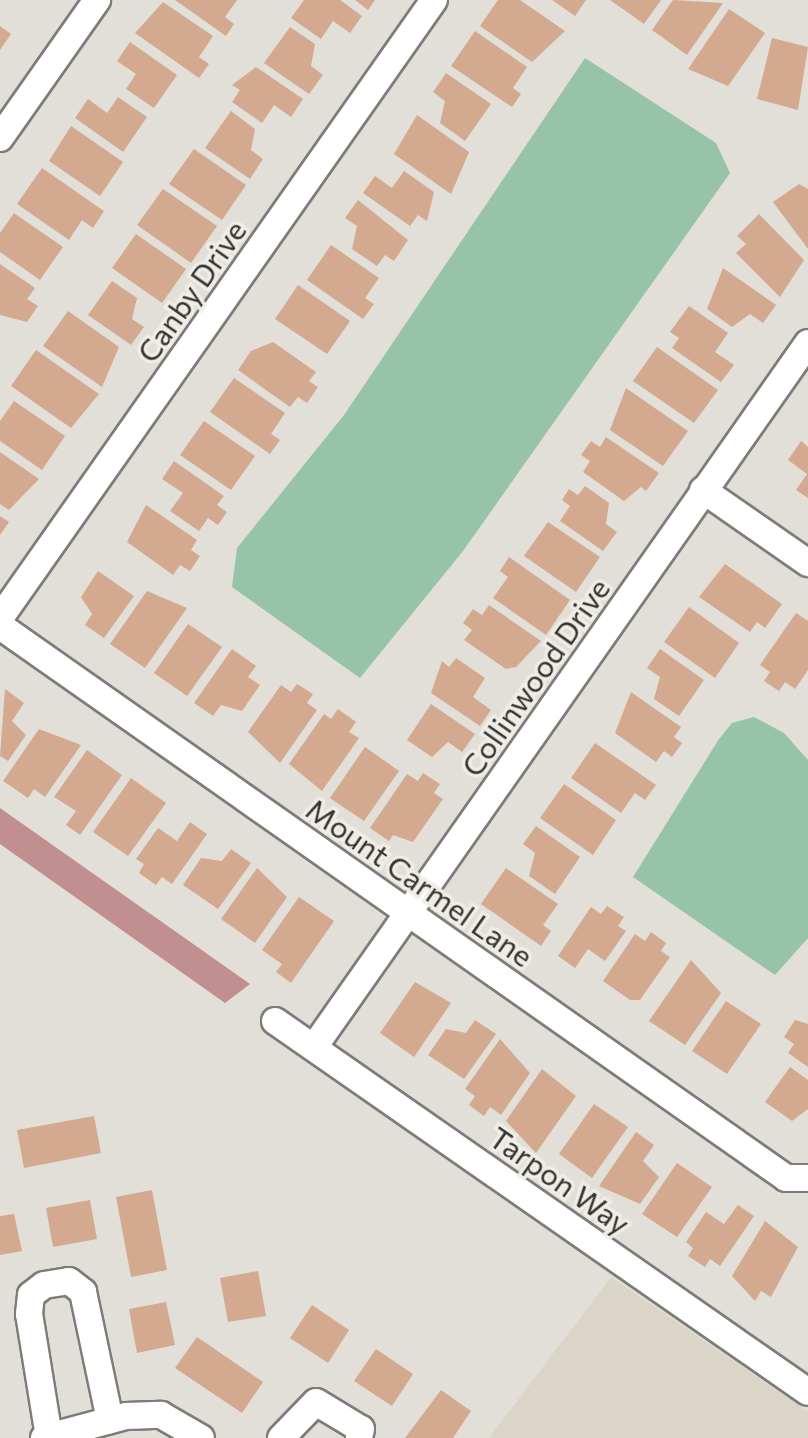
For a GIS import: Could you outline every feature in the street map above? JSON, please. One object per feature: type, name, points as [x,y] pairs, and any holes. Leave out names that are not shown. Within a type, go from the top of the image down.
[{"type":"street","points":[[0,138],[97,0]]},
{"type":"street","name":"Canby Drive","points":[[0,618],[434,0]]},
{"type":"street","name":"Collinwood Drive","points":[[314,1047],[808,343]]},
{"type":"street","points":[[703,490],[808,563]]},
{"type":"street","name":"Mount Carmel Lane","points":[[0,626],[786,1178],[808,1178]]},
{"type":"street","name":"Tarpon Way","points":[[275,1021],[808,1392]]},
{"type":"street","points":[[110,1420],[83,1292],[69,1281],[44,1285],[31,1295],[29,1314],[47,1437],[110,1420],[161,1415],[201,1438]]},
{"type":"street","points":[[281,1438],[316,1402],[361,1429],[359,1438]]},
{"type":"shaded area","points":[[585,58],[716,143],[730,173],[463,551],[360,678],[232,587],[237,548],[344,415]]},
{"type":"shaded area","points":[[754,717],[784,733],[808,760],[808,938],[775,975],[633,877],[719,739],[732,723]]},
{"type":"shaded area","points":[[0,808],[250,984],[225,1003],[0,844]]},
{"type":"shaded area","points":[[611,1277],[808,1412],[808,1438],[489,1438]]},
{"type":"building","points":[[175,0],[237,0],[225,17],[234,24],[226,36]]},
{"type":"building","points":[[304,0],[340,0],[362,16],[350,33],[333,21],[321,39],[291,18]]},
{"type":"building","points":[[355,0],[375,0],[368,10]]},
{"type":"building","points":[[498,0],[520,0],[565,31],[532,62],[480,26]]},
{"type":"building","points":[[552,0],[586,0],[575,16]]},
{"type":"building","points":[[610,0],[661,0],[644,24]]},
{"type":"building","points":[[673,0],[723,3],[687,55],[652,30]]},
{"type":"building","points":[[163,2],[213,36],[199,57],[209,64],[199,78],[135,33]]},
{"type":"building","points":[[729,9],[765,33],[728,86],[688,69]]},
{"type":"building","points":[[0,26],[11,34],[0,50]]},
{"type":"building","points":[[290,27],[315,44],[311,66],[323,75],[309,94],[264,63]]},
{"type":"building","points":[[475,31],[527,67],[513,88],[521,94],[512,107],[451,66]]},
{"type":"building","points":[[772,38],[808,47],[798,110],[757,99]]},
{"type":"building","points":[[130,42],[177,75],[154,108],[126,89],[136,74],[117,61]]},
{"type":"building","points":[[256,67],[303,99],[291,117],[274,105],[262,123],[232,102],[240,90],[232,85]]},
{"type":"building","points":[[446,73],[491,104],[465,141],[440,123],[445,101],[433,92]]},
{"type":"building","points":[[118,97],[147,117],[123,152],[75,118],[88,99],[107,113]]},
{"type":"building","points":[[231,111],[255,129],[251,150],[263,159],[250,179],[205,148]]},
{"type":"building","points":[[417,115],[469,152],[451,194],[394,154]]},
{"type":"building","points":[[71,126],[123,162],[100,196],[49,161]]},
{"type":"building","points":[[194,149],[246,185],[222,220],[169,184]]},
{"type":"building","points":[[42,168],[104,211],[93,228],[82,220],[69,240],[17,204]]},
{"type":"building","points":[[404,171],[434,192],[427,221],[418,215],[410,226],[363,193],[375,176],[392,188]]},
{"type":"building","points":[[799,184],[808,189],[808,249],[773,202]]},
{"type":"building","points":[[163,189],[217,226],[191,263],[137,225]]},
{"type":"building","points":[[358,200],[408,240],[394,261],[385,255],[377,266],[352,249],[357,226],[345,218]]},
{"type":"building","points":[[14,213],[63,247],[40,280],[0,252],[0,233]]},
{"type":"building","points":[[759,214],[804,260],[780,297],[736,253],[746,244],[737,236]]},
{"type":"building","points":[[136,234],[186,269],[162,303],[112,268]]},
{"type":"building","points":[[331,245],[379,278],[365,298],[374,304],[363,319],[307,280]]},
{"type":"building","points":[[0,264],[35,288],[27,299],[38,306],[27,322],[0,315]]},
{"type":"building","points":[[723,268],[776,305],[763,323],[750,314],[732,327],[707,309]]},
{"type":"building","points":[[112,281],[137,298],[132,319],[144,327],[131,345],[88,315]]},
{"type":"building","points":[[298,285],[350,321],[327,354],[275,319]]},
{"type":"building","points":[[689,306],[728,333],[715,352],[734,365],[721,382],[672,348],[679,338],[670,332]]},
{"type":"building","points":[[68,311],[119,347],[102,387],[43,346]]},
{"type":"building","points":[[273,342],[316,372],[309,381],[318,387],[307,403],[298,397],[290,407],[238,370],[251,351]]},
{"type":"building","points":[[657,347],[718,390],[694,423],[633,381]]},
{"type":"building","points":[[36,350],[99,394],[71,428],[11,386]]},
{"type":"building","points":[[234,378],[285,413],[271,434],[280,440],[270,454],[210,412]]},
{"type":"building","points":[[626,388],[688,431],[663,466],[610,430]]},
{"type":"building","points":[[14,401],[65,436],[42,470],[0,441],[0,421]]},
{"type":"building","points":[[204,421],[255,456],[231,490],[180,455]]},
{"type":"building","points":[[606,437],[659,473],[646,491],[641,487],[624,501],[583,472],[590,461],[581,455],[591,441],[600,447]]},
{"type":"building","points":[[801,441],[808,447],[808,498],[796,490],[807,474],[788,460]]},
{"type":"building","points":[[0,452],[39,479],[9,510],[0,504]]},
{"type":"building","points":[[174,461],[224,496],[217,505],[227,512],[218,525],[208,518],[199,531],[170,511],[183,493],[162,479]]},
{"type":"building","points":[[585,486],[609,503],[606,524],[617,532],[603,551],[560,521],[570,506],[562,500],[569,489],[578,495]]},
{"type":"building","points":[[146,505],[197,540],[191,550],[200,556],[190,571],[180,565],[173,575],[127,542]]},
{"type":"building","points":[[0,516],[9,522],[0,535]]},
{"type":"building","points":[[548,522],[600,557],[576,592],[524,556]]},
{"type":"building","points":[[509,557],[570,600],[546,635],[493,598],[508,577],[500,571]]},
{"type":"building","points":[[725,564],[782,604],[765,628],[757,622],[750,632],[699,597]]},
{"type":"building","points":[[98,571],[134,596],[104,638],[85,625],[92,614],[81,597]]},
{"type":"building","points":[[147,591],[187,608],[145,668],[110,644]]},
{"type":"building","points":[[489,605],[541,641],[516,667],[506,669],[464,640],[472,630],[463,623],[473,609],[482,615]]},
{"type":"building","points":[[689,607],[739,643],[715,678],[664,642]]},
{"type":"building","points":[[796,613],[808,621],[808,670],[795,689],[785,682],[779,691],[764,681],[770,672],[760,665]]},
{"type":"building","points":[[188,624],[222,647],[187,696],[154,673]]},
{"type":"building","points":[[232,649],[256,666],[248,677],[260,685],[242,711],[221,705],[213,716],[194,703]]},
{"type":"building","points":[[660,649],[704,680],[679,716],[654,699],[660,677],[647,668]]},
{"type":"building","points":[[456,658],[485,678],[473,697],[491,710],[480,726],[431,693],[442,661],[449,667]]},
{"type":"building","points":[[297,684],[313,694],[307,703],[317,710],[280,763],[248,732],[281,685],[291,692]]},
{"type":"building","points":[[5,689],[24,703],[12,721],[26,735],[8,761],[0,756]]},
{"type":"building","points":[[631,692],[681,727],[674,737],[682,743],[672,757],[664,751],[656,762],[615,733]]},
{"type":"building","points":[[431,704],[475,734],[462,752],[448,742],[432,757],[407,740]]},
{"type":"building","points":[[338,709],[356,722],[349,732],[359,738],[322,791],[289,764],[324,714],[331,719]]},
{"type":"building","points":[[39,729],[81,745],[45,797],[34,789],[28,798],[3,781]]},
{"type":"building","points":[[595,743],[656,785],[645,800],[635,793],[621,813],[571,778]]},
{"type":"building","points":[[365,747],[399,771],[364,821],[330,798]]},
{"type":"building","points":[[87,750],[122,775],[80,835],[66,825],[76,811],[54,797]]},
{"type":"building","points":[[423,773],[440,784],[434,793],[443,799],[413,842],[393,835],[389,841],[370,828],[407,774],[418,781]]},
{"type":"building","points":[[131,778],[166,803],[128,856],[93,832]]},
{"type":"building","points":[[564,784],[616,820],[593,855],[540,818]]},
{"type":"building","points":[[190,822],[207,834],[172,884],[162,877],[156,885],[139,873],[144,864],[136,859],[158,828],[177,841]]},
{"type":"building","points":[[536,826],[580,857],[555,894],[529,876],[535,853],[523,844]]},
{"type":"building","points":[[231,849],[251,863],[218,909],[183,885],[201,858],[222,861]]},
{"type":"building","points":[[257,868],[287,897],[255,943],[221,919]]},
{"type":"building","points":[[506,868],[558,904],[543,925],[551,931],[541,946],[481,904]]},
{"type":"building","points":[[299,897],[334,921],[291,983],[276,972],[282,964],[262,950]]},
{"type":"building","points":[[607,906],[624,917],[618,926],[626,931],[605,961],[588,949],[575,968],[558,956],[591,907],[601,914]]},
{"type":"building","points":[[651,932],[666,943],[661,951],[670,957],[640,1000],[630,1000],[603,981],[635,934],[645,941]]},
{"type":"building","points":[[691,960],[721,993],[685,1045],[649,1021]]},
{"type":"building","points":[[415,982],[451,1003],[414,1057],[380,1033]]},
{"type":"building","points":[[726,1001],[761,1024],[727,1074],[692,1051]]},
{"type":"building","points":[[475,1020],[496,1034],[464,1079],[428,1055],[446,1029],[466,1033]]},
{"type":"building","points":[[795,1020],[808,1024],[808,1067],[788,1053],[794,1044],[784,1037]]},
{"type":"building","points":[[500,1039],[530,1073],[501,1115],[490,1107],[484,1116],[469,1105],[475,1096],[465,1089]]},
{"type":"building","points":[[790,1067],[808,1080],[808,1109],[792,1121],[765,1102]]},
{"type":"building","points":[[542,1069],[576,1096],[536,1153],[506,1121]]},
{"type":"building","points":[[594,1104],[628,1127],[592,1178],[559,1154]]},
{"type":"building","points":[[94,1116],[101,1153],[24,1168],[17,1130]]},
{"type":"building","points":[[636,1132],[654,1145],[643,1161],[659,1177],[640,1204],[599,1186]]},
{"type":"building","points":[[677,1163],[712,1187],[677,1237],[642,1214]]},
{"type":"building","points":[[152,1190],[167,1270],[131,1277],[116,1197]]},
{"type":"building","points":[[90,1200],[97,1239],[53,1247],[46,1208]]},
{"type":"building","points":[[738,1205],[754,1216],[720,1266],[710,1259],[705,1267],[688,1256],[693,1248],[686,1242],[706,1212],[724,1224]]},
{"type":"building","points":[[14,1214],[22,1251],[0,1255],[0,1216]]},
{"type":"building","points":[[765,1221],[798,1247],[771,1297],[761,1291],[755,1301],[732,1276]]},
{"type":"building","points":[[258,1271],[266,1316],[228,1322],[220,1278]]},
{"type":"building","points":[[166,1302],[175,1345],[137,1353],[129,1309]]},
{"type":"building","points":[[312,1305],[349,1330],[328,1363],[290,1338]]},
{"type":"building","points":[[197,1337],[263,1382],[242,1413],[175,1368]]},
{"type":"building","points":[[376,1349],[413,1374],[392,1406],[354,1381]]},
{"type":"building","points":[[441,1390],[471,1411],[453,1438],[405,1438]]}]
